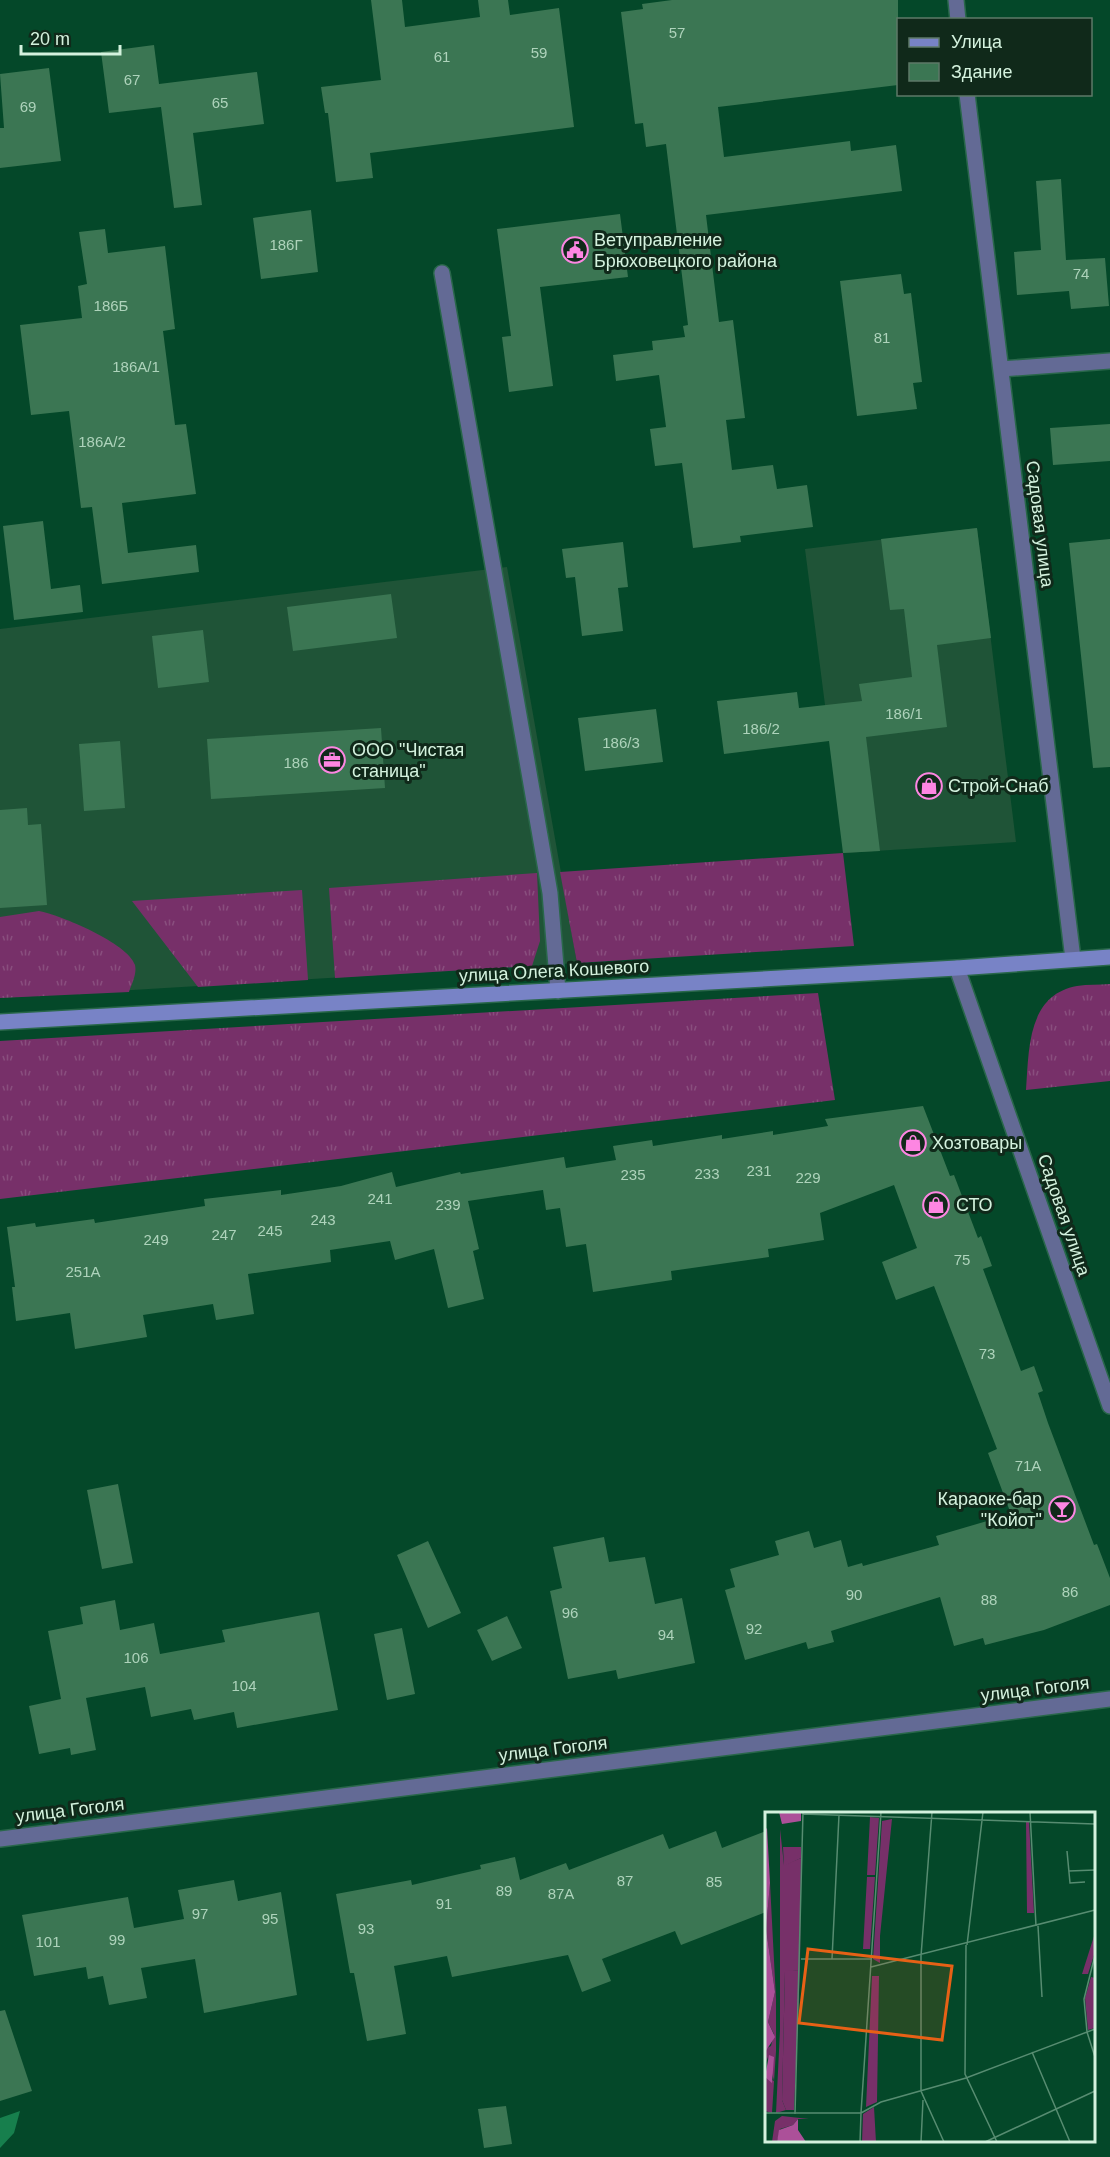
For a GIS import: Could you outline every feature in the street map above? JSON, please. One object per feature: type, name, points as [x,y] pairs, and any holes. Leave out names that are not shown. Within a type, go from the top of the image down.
[{"type":"street","points":[[956,0],[958,18]]},
{"type":"street","name":"Садовая улица","points":[[967,96],[1073,959]]},
{"type":"street","points":[[442,273],[550,892],[558,991]]},
{"type":"street","points":[[1001,369],[1110,361]]},
{"type":"street","name":"улица Олега Кошевого","points":[[0,1022],[957,968],[1110,957]]},
{"type":"street","name":"Садовая улица","points":[[957,968],[1110,1406]]},
{"type":"street","name":"улица Гоголя","points":[[0,1839],[1110,1699]]},
{"type":"shaded area","points":[[977,528],[1016,842],[844,853],[805,549]]},
{"type":"shaded area","points":[[507,567],[577,963],[0,998],[0,629]]},
{"type":"shaded area","points":[[20,2111],[14,2133],[0,2148],[0,2118]]},
{"type":"green space","points":[[843,853],[854,946],[577,963],[560,872]]},
{"type":"green space","points":[[537,873],[540,941],[532,966],[335,978],[329,888]]},
{"type":"green space","points":[[302,890],[308,980],[198,987],[132,901]]},
{"type":"green space","points":[[39,911],[92,931],[107,939],[130,957],[135,968],[129,992],[0,998],[0,917]]},
{"type":"green space","points":[[1110,984],[1110,1081],[1026,1090],[1030,1042],[1040,1012],[1048,1000],[1061,991],[1077,986]]},
{"type":"green space","points":[[818,993],[835,1100],[0,1199],[0,1041]]},
{"type":"building","points":[[371,0],[402,0],[405,27],[480,17],[478,0],[508,0],[510,15],[559,8],[574,127],[370,153],[373,178],[336,182],[328,113],[325,113],[321,87],[381,80]]},
{"type":"building","points":[[672,0],[898,0],[897,85],[718,107],[724,157],[850,141],[851,151],[896,145],[902,191],[706,215],[719,322],[733,320],[745,418],[726,420],[732,470],[773,465],[777,489],[807,485],[813,527],[740,536],[741,542],[693,548],[682,463],[655,466],[650,429],[666,427],[659,375],[616,381],[613,355],[653,350],[652,341],[685,337],[683,326],[688,325],[666,144],[646,147],[643,123],[635,124],[621,12],[643,9],[642,4]]},
{"type":"building","points":[[154,45],[159,84],[257,72],[264,124],[193,133],[202,205],[174,208],[161,107],[109,113],[101,52]]},
{"type":"building","points":[[49,68],[61,161],[0,168],[0,128],[4,128],[0,74]]},
{"type":"building","points":[[1061,179],[1066,260],[1105,258],[1109,306],[1071,309],[1069,291],[1017,295],[1014,252],[1041,250],[1036,181]]},
{"type":"building","points":[[311,210],[318,272],[261,279],[253,218]]},
{"type":"building","points":[[620,214],[628,277],[540,287],[553,386],[509,392],[502,337],[511,336],[497,229]]},
{"type":"building","points":[[105,229],[108,253],[165,246],[175,329],[163,331],[175,425],[186,424],[196,494],[122,503],[128,553],[196,545],[199,572],[102,584],[92,507],[81,508],[69,411],[31,415],[20,325],[82,318],[78,286],[87,284],[79,232]]},
{"type":"building","points":[[901,274],[904,294],[911,293],[922,382],[913,383],[917,409],[857,416],[840,281]]},
{"type":"building","points":[[1110,424],[1110,461],[1053,465],[1050,428]]},
{"type":"building","points":[[43,521],[51,589],[80,585],[83,612],[14,620],[3,526]]},
{"type":"building","points":[[977,528],[991,638],[937,645],[947,727],[866,737],[880,851],[843,853],[829,741],[724,754],[717,701],[797,692],[799,708],[862,701],[859,684],[912,677],[904,609],[890,610],[881,539]]},
{"type":"building","points":[[1110,539],[1110,767],[1093,768],[1069,543]]},
{"type":"building","points":[[623,542],[628,587],[618,588],[623,631],[582,636],[575,577],[566,578],[562,549]]},
{"type":"building","points":[[391,594],[397,638],[293,651],[287,607]]},
{"type":"building","points":[[203,630],[209,682],[158,688],[152,636]]},
{"type":"building","points":[[656,709],[663,762],[585,771],[578,718]]},
{"type":"building","points":[[381,728],[385,788],[211,799],[207,739]]},
{"type":"building","points":[[120,741],[125,808],[84,811],[79,744]]},
{"type":"building","points":[[27,808],[28,825],[41,824],[47,905],[0,908],[0,810]]},
{"type":"building","points":[[923,1106],[950,1176],[954,1175],[978,1238],[981,1236],[992,1266],[983,1269],[1021,1371],[1034,1366],[1043,1391],[1038,1393],[1048,1423],[1094,1545],[1097,1544],[1110,1578],[1110,1605],[1044,1630],[985,1645],[983,1638],[954,1646],[940,1597],[831,1631],[834,1642],[808,1649],[806,1642],[745,1660],[725,1590],[735,1587],[730,1569],[779,1555],[775,1541],[809,1531],[814,1548],[841,1540],[848,1567],[862,1563],[863,1566],[939,1545],[936,1536],[1011,1514],[988,1453],[997,1449],[934,1286],[896,1300],[882,1262],[917,1248],[894,1185],[820,1213],[824,1240],[768,1249],[769,1257],[671,1271],[672,1280],[593,1292],[586,1244],[566,1247],[560,1208],[546,1210],[543,1190],[468,1201],[479,1249],[473,1251],[484,1299],[448,1308],[434,1249],[395,1260],[390,1241],[330,1250],[331,1262],[248,1274],[254,1314],[216,1320],[213,1304],[143,1315],[147,1337],[75,1349],[70,1313],[16,1321],[12,1287],[15,1287],[7,1227],[35,1223],[36,1227],[94,1219],[95,1223],[205,1206],[204,1199],[281,1190],[281,1195],[341,1186],[392,1172],[396,1187],[460,1172],[461,1174],[564,1157],[566,1168],[616,1160],[613,1146],[652,1140],[653,1146],[722,1135],[722,1139],[773,1131],[773,1135],[828,1126],[825,1119]]},
{"type":"building","points":[[118,1484],[133,1563],[102,1569],[87,1490]]},
{"type":"building","points":[[604,1537],[609,1562],[645,1557],[655,1604],[682,1598],[695,1663],[618,1679],[616,1670],[568,1679],[550,1591],[562,1588],[553,1547]]},
{"type":"building","points":[[428,1541],[461,1613],[428,1628],[397,1555]]},
{"type":"building","points":[[115,1600],[120,1630],[154,1623],[160,1654],[225,1642],[222,1630],[319,1612],[338,1710],[237,1728],[234,1712],[194,1720],[191,1709],[151,1717],[145,1687],[86,1698],[96,1750],[71,1755],[70,1748],[39,1754],[29,1706],[61,1699],[48,1631],[83,1624],[80,1607]]},
{"type":"building","points":[[507,1616],[522,1648],[492,1661],[477,1630]]},
{"type":"building","points":[[402,1628],[415,1694],[387,1700],[374,1634]]},
{"type":"building","points":[[716,1831],[722,1848],[765,1831],[765,1912],[681,1945],[675,1931],[602,1959],[611,1981],[582,1992],[568,1955],[452,1977],[447,1956],[394,1966],[406,2034],[367,2041],[354,1973],[350,1973],[336,1894],[411,1880],[412,1885],[481,1869],[480,1865],[515,1857],[520,1880],[566,1863],[569,1870],[663,1834],[669,1849]]},
{"type":"building","points":[[234,1880],[238,1901],[281,1892],[297,1995],[204,2013],[195,1959],[141,1968],[147,1998],[109,2005],[103,1976],[88,1979],[86,1967],[34,1976],[22,1915],[128,1897],[134,1928],[184,1919],[178,1890]]},
{"type":"building","points":[[5,2010],[32,2091],[0,2101],[0,2011]]},
{"type":"building","points":[[506,2106],[512,2144],[484,2148],[478,2109]]},
{"type":"place","name":"Ветуправление Брюховецкого района","points":[[575,250]]},
{"type":"place","name":"ООО \"Чистая станица\"","points":[[332,760]]},
{"type":"place","name":"Строй-Снаб","points":[[929,786]]},
{"type":"place","name":"Хозтовары","points":[[913,1143]]},
{"type":"place","name":"СТО","points":[[936,1205]]},
{"type":"place","name":"Караоке-бар \"Койот\"","points":[[1062,1509]]}]
